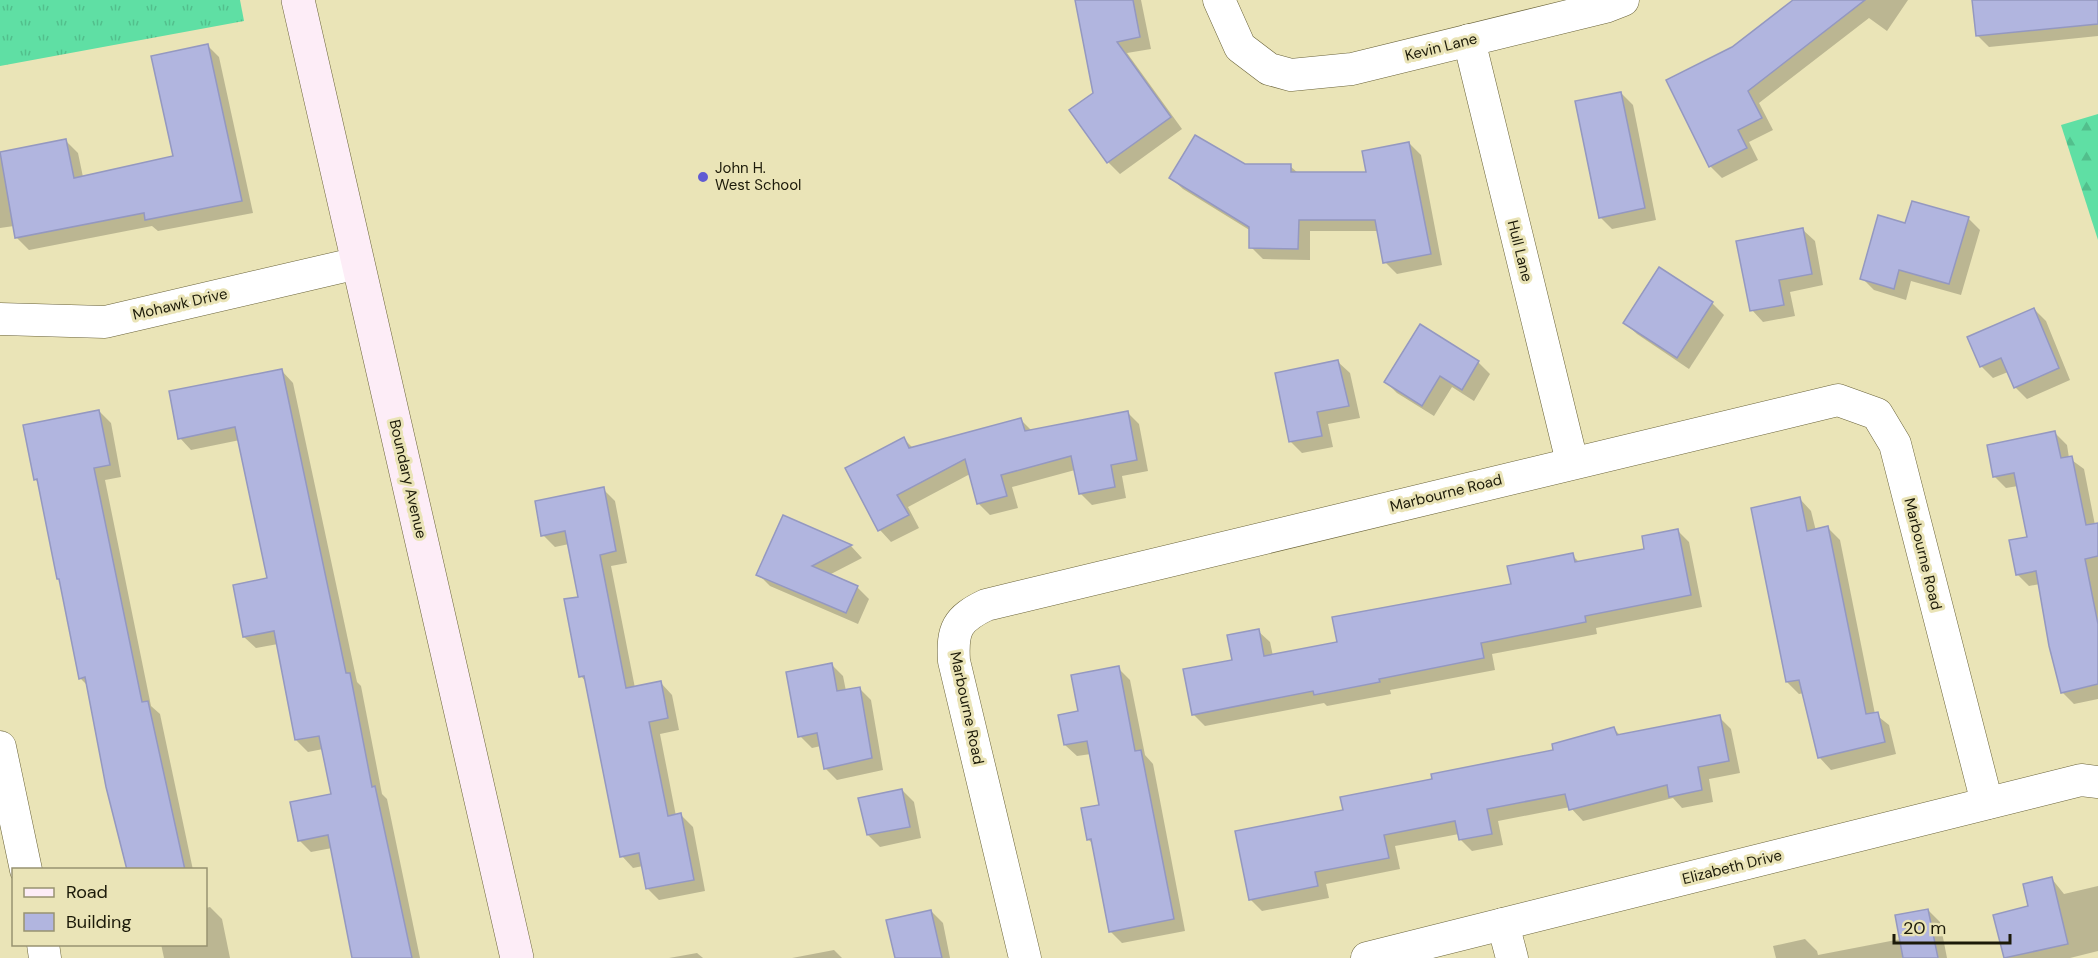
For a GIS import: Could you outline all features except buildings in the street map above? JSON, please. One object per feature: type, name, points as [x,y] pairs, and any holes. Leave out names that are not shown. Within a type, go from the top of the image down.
[{"type":"main road","name":"Boundary Avenue","points":[[298,0],[517,958]]},
{"type":"street","name":"Kevin Lane","points":[[1219,0],[1240,47],[1269,69],[1291,75],[1352,69],[1605,7],[1623,0]]},
{"type":"street","name":"Hull Lane","points":[[1468,40],[1572,462]]},
{"type":"street","name":"Mohawk Drive","points":[[0,319],[105,322],[358,263]]},
{"type":"street","name":"Marbourne Road","points":[[1026,958],[954,661],[953,642],[958,624],[970,613],[986,605],[1572,462],[1838,400],[1877,414],[1895,444],[1987,803]]},
{"type":"street","points":[[0,747],[27,868]]},
{"type":"street","name":"Elizabeth Drive","points":[[1367,958],[2081,780],[2098,782]]},
{"type":"street","points":[[1503,924],[1512,958]]},
{"type":"green space","points":[[0,0],[240,0],[244,21],[0,66]]},
{"type":"green space","points":[[2098,114],[2098,240],[2061,125]]},
{"type":"place","name":"John H. West School","points":[[703,177]]}]
